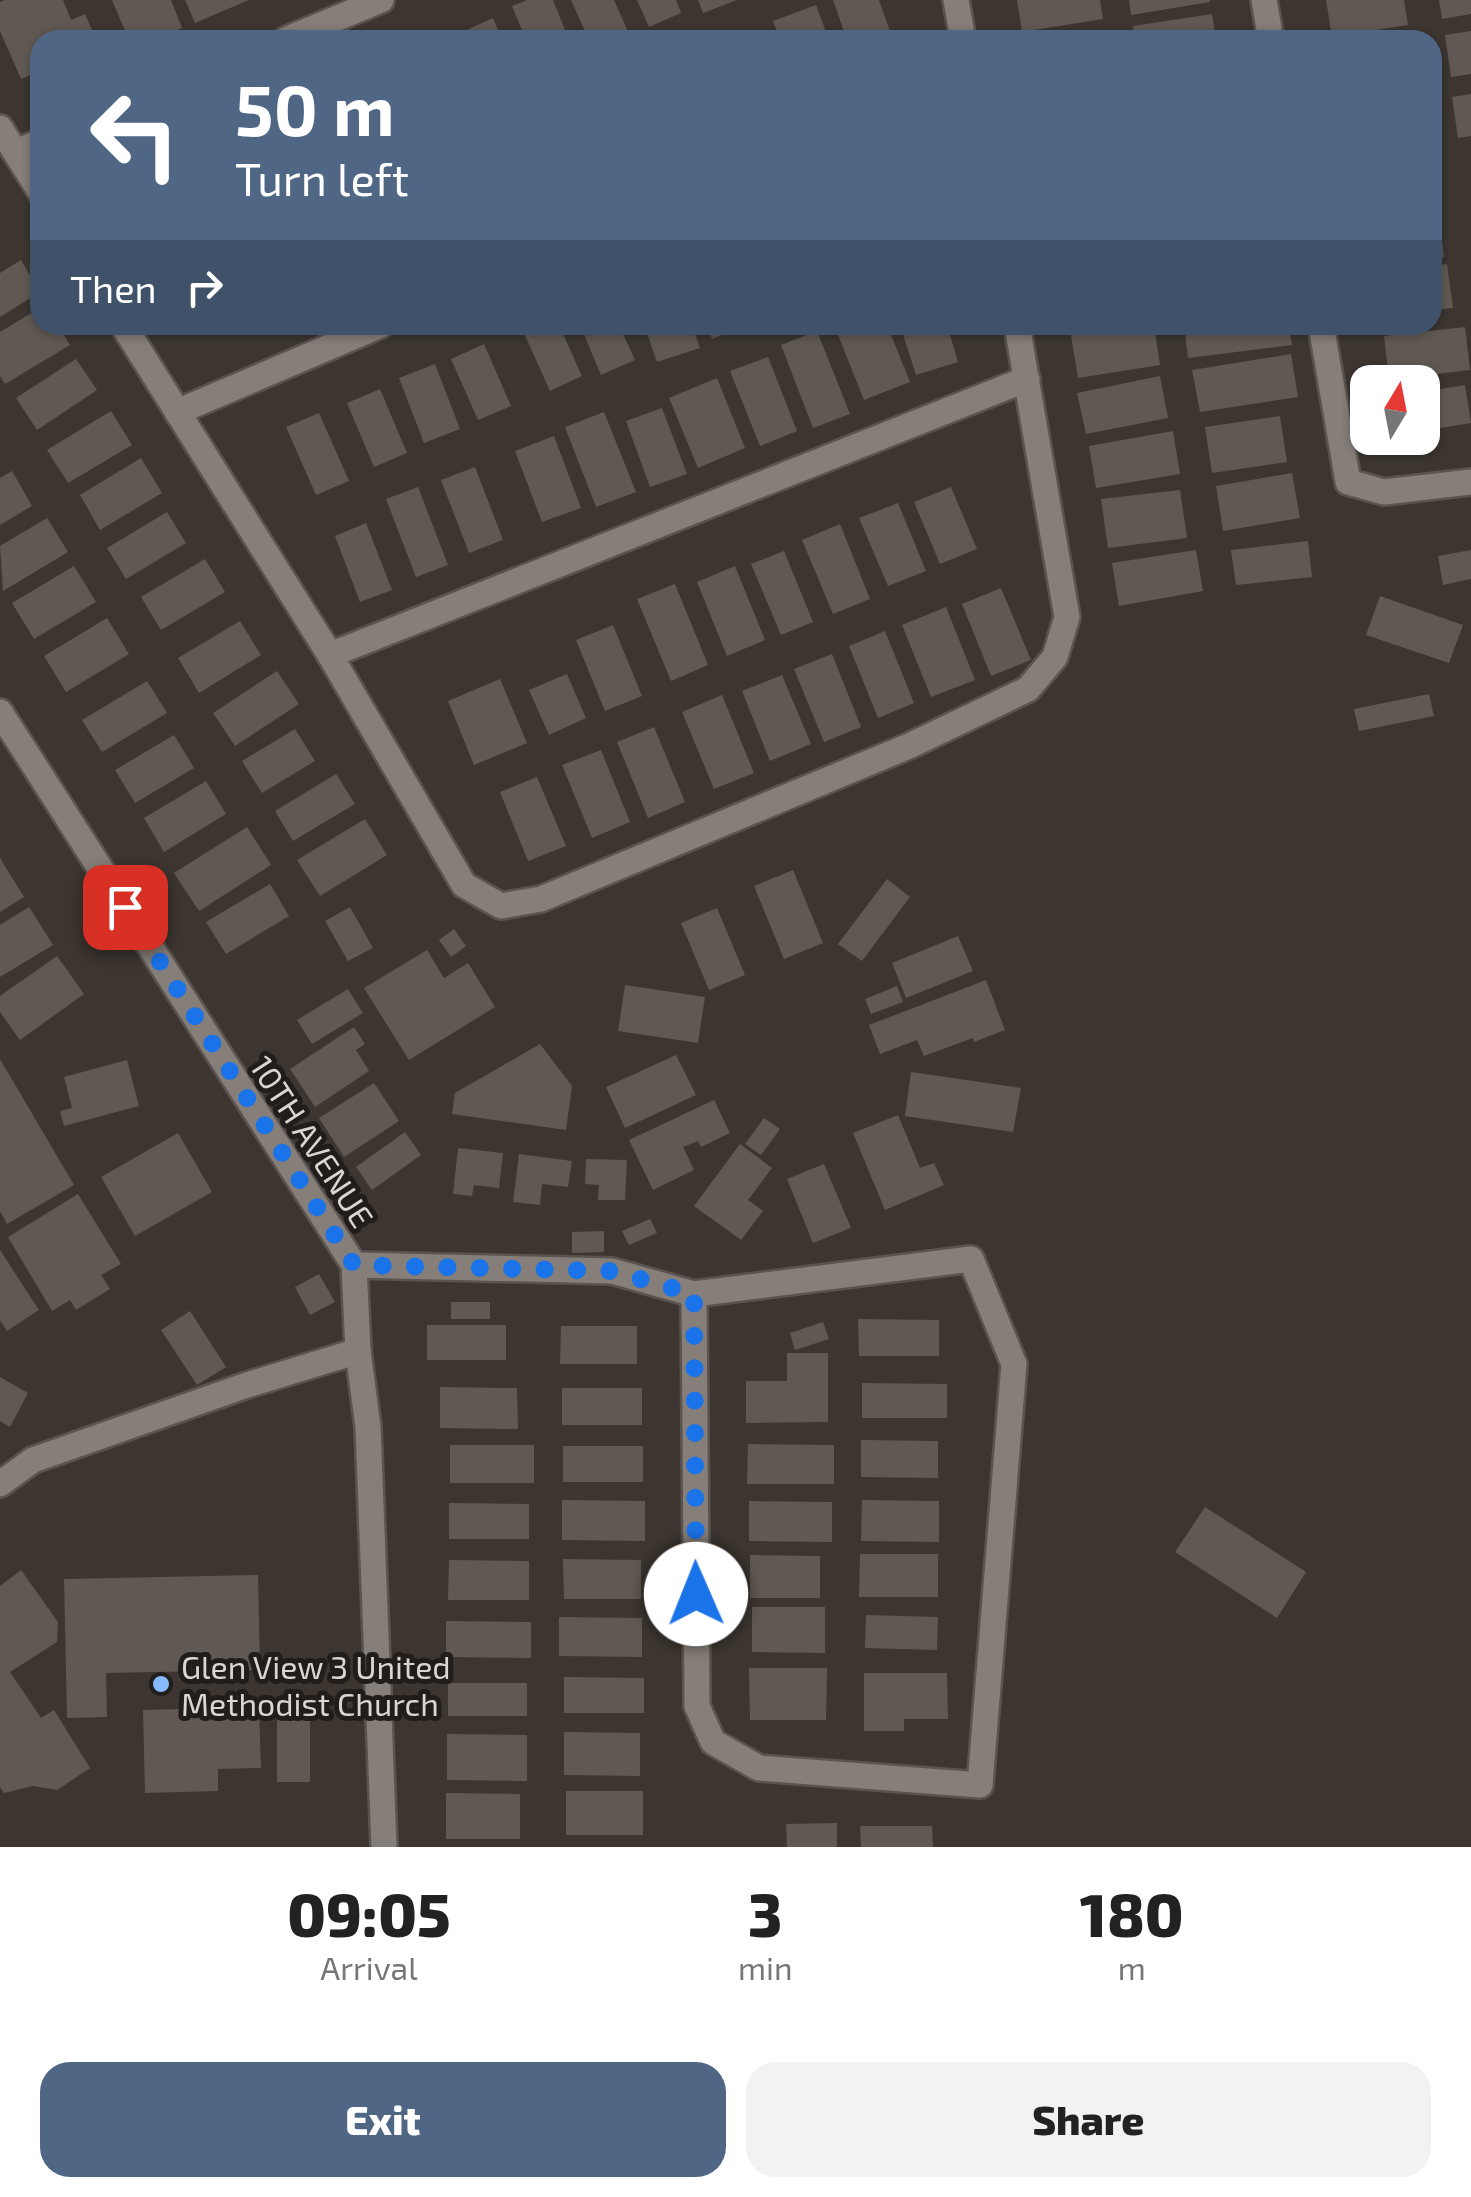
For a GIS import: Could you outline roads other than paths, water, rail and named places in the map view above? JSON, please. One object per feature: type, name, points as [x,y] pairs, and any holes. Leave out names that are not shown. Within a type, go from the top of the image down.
[{"type":"street","points":[[309,30],[381,0]]},
{"type":"street","points":[[956,0],[961,30]]},
{"type":"street","points":[[1264,0],[1268,30]]},
{"type":"street","points":[[0,128],[28,147]]},
{"type":"street","points":[[129,335],[330,655],[464,885],[502,906],[541,900],[909,746],[1028,689],[1055,657],[1067,617],[1019,335]]},
{"type":"street","points":[[177,412],[357,335]]},
{"type":"street","points":[[1323,335],[1348,482],[1384,492],[1471,482]]},
{"type":"street","points":[[330,655],[1027,379]]},
{"type":"street","name":"10TH AVENUE","points":[[0,712],[354,1265],[358,1352],[368,1427],[384,1847]]},
{"type":"street","points":[[354,1265],[612,1271],[694,1294],[971,1259],[1014,1364],[980,1785],[759,1768],[713,1742],[697,1706],[694,1294]]},
{"type":"street","points":[[0,1484],[33,1460],[358,1352]]},
{"type":"place","name":"Glen View 3 United Methodist Church","points":[[161,1684]]}]
